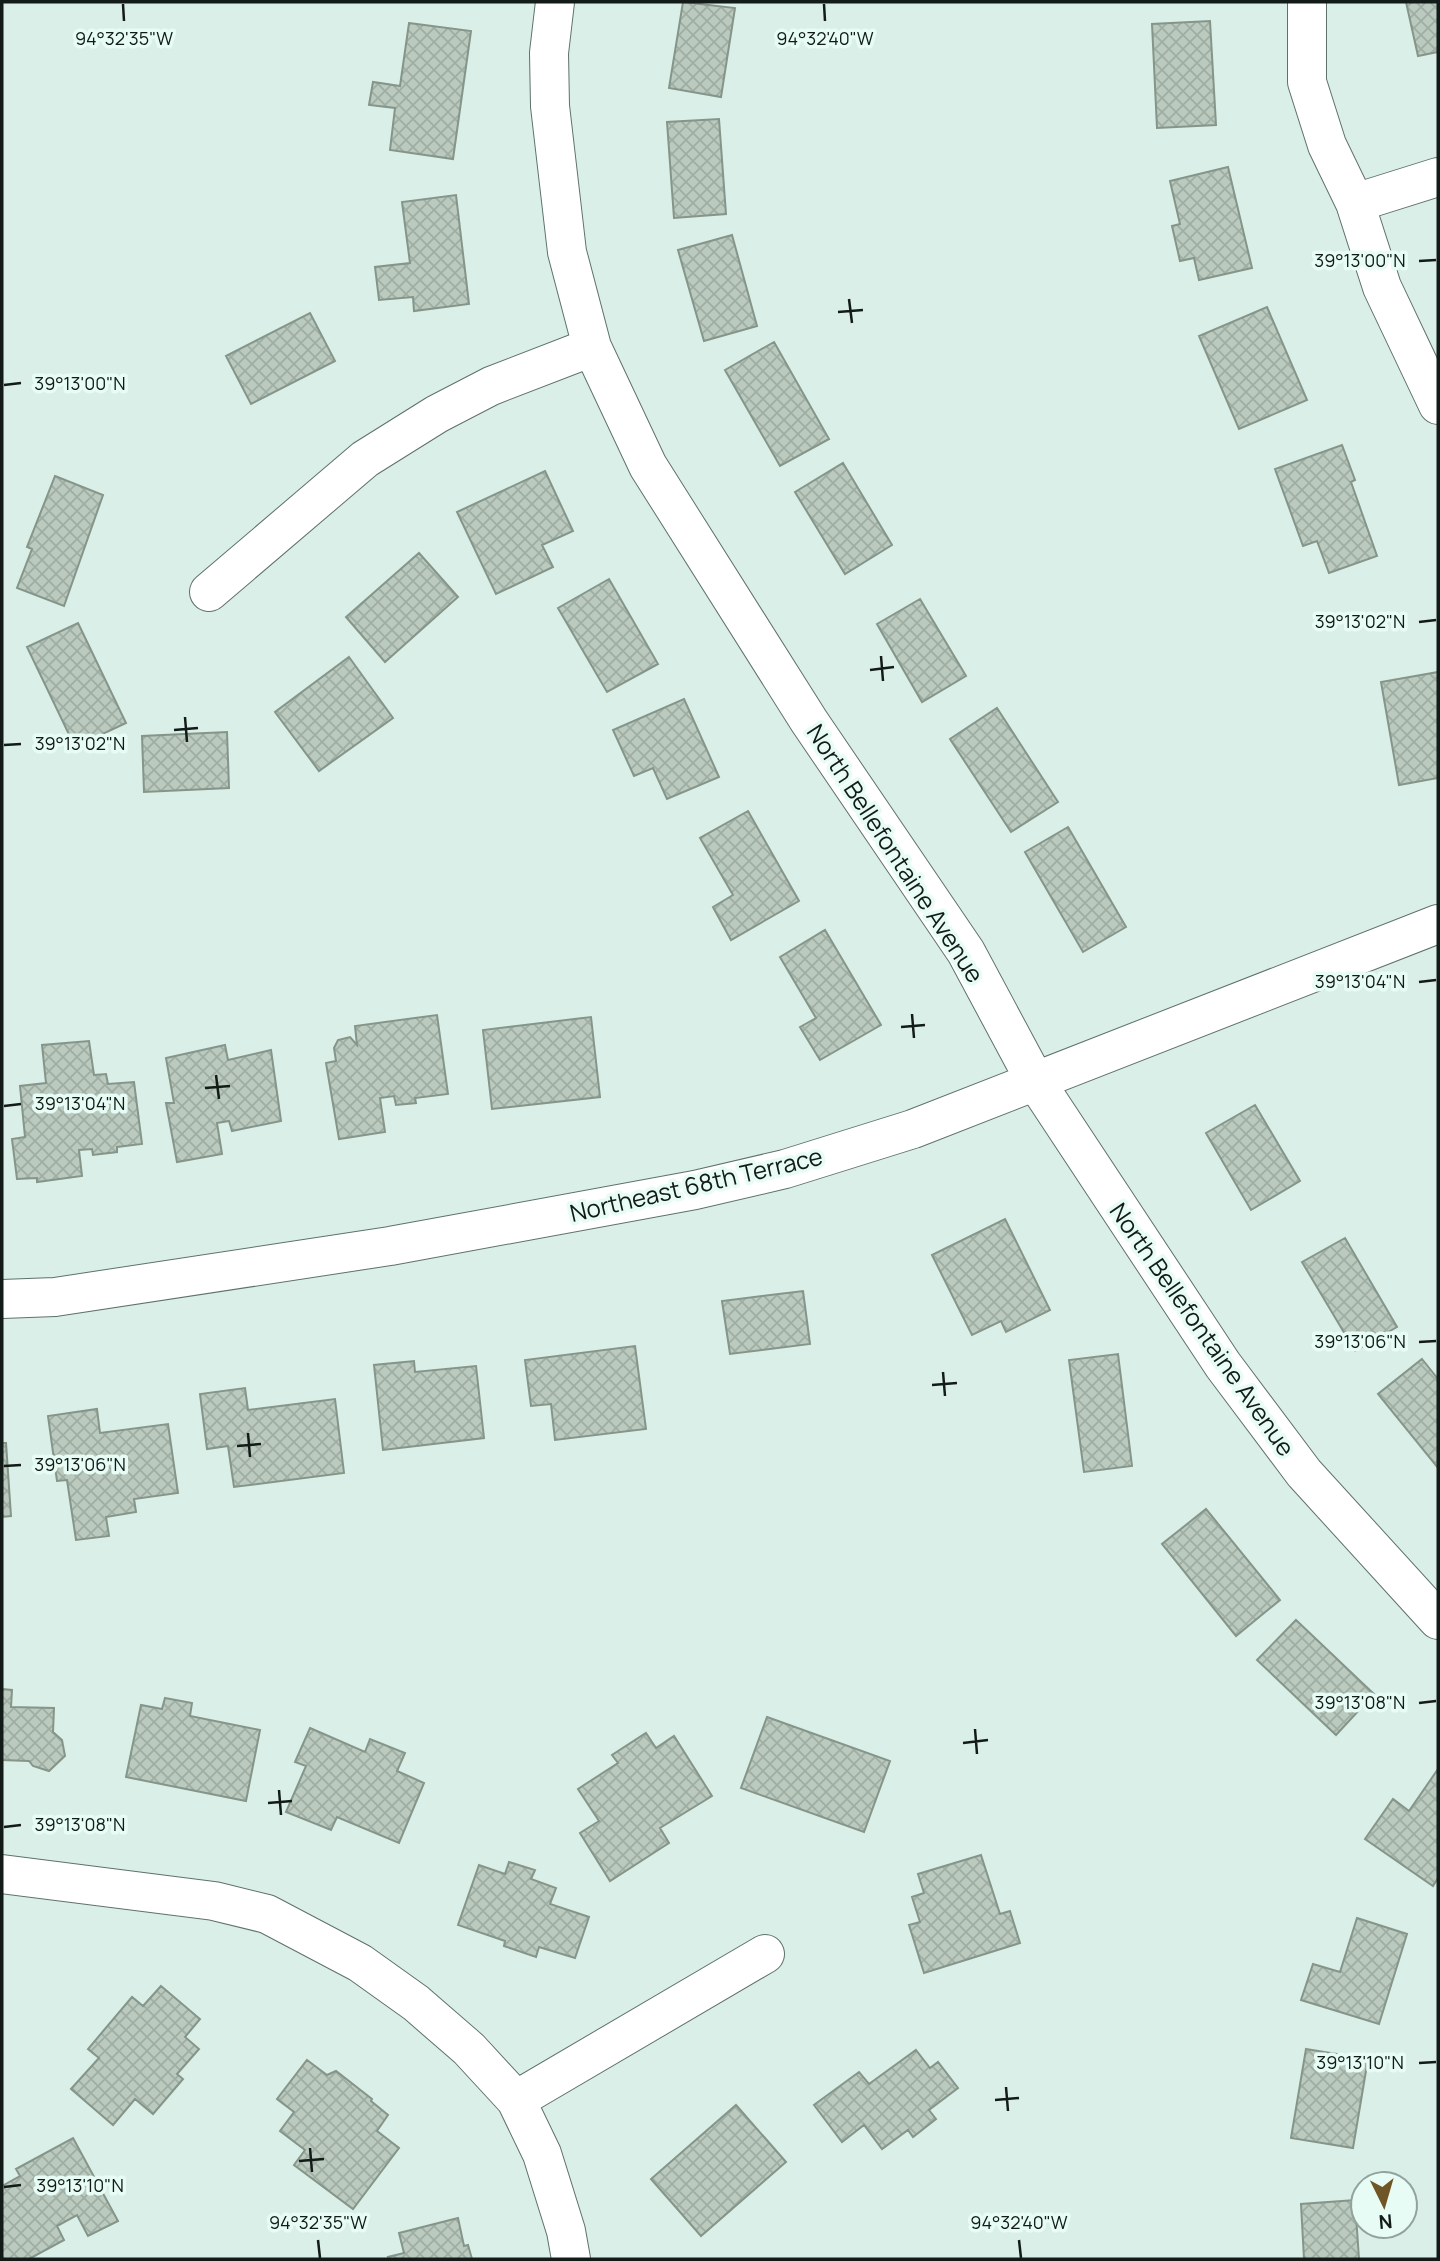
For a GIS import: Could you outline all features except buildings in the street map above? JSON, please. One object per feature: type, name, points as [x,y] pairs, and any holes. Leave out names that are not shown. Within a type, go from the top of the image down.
[{"type":"street","name":"North Bellefontaine Avenue","points":[[555,2],[549,53],[550,106],[567,251],[593,347],[648,466],[810,721],[966,952],[1034,1079],[1223,1365],[1296,1463],[1438,1620]]},
{"type":"street","points":[[1307,2],[1307,82],[1327,145],[1354,203],[1382,287],[1438,405]]},
{"type":"street","points":[[1354,203],[1438,177]]},
{"type":"street","points":[[209,592],[365,459],[437,414],[491,386],[593,347]]},
{"type":"street","name":"Northeast 68th Terrace","points":[[2,1299],[55,1297],[390,1246],[695,1190],[785,1169],[913,1129],[1034,1079],[1438,924]]},
{"type":"street","points":[[2,1874],[214,1901],[267,1914],[360,1963],[416,2003],[469,2049],[516,2100],[542,2154],[566,2231],[571,2259]]},
{"type":"street","points":[[516,2100],[765,1954]]}]
